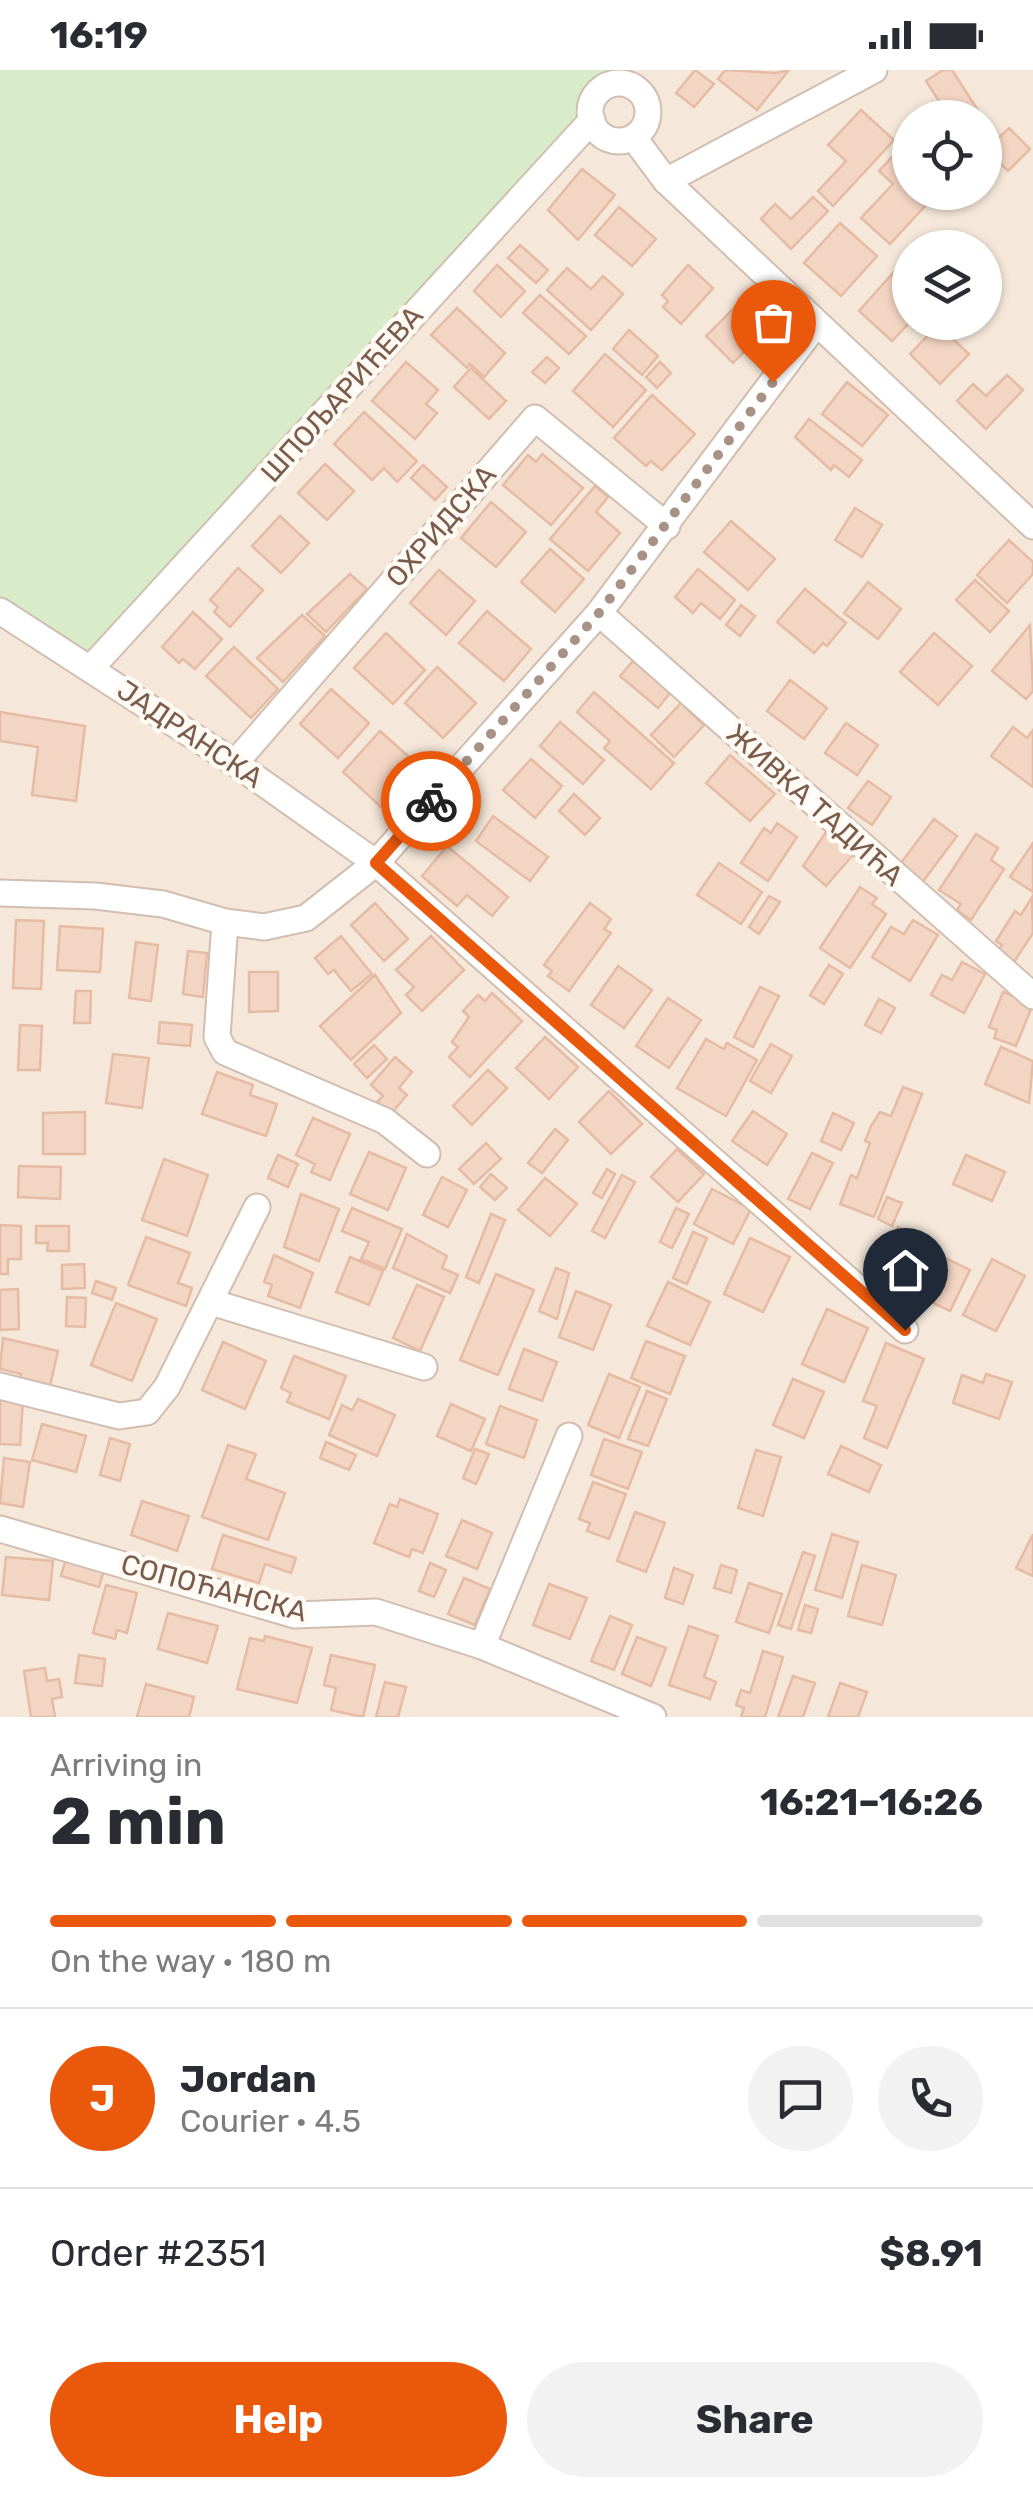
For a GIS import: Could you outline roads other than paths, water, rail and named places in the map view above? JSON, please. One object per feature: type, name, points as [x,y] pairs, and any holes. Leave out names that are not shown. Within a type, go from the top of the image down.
[{"type":"street","points":[[666,180],[874,70]]},
{"type":"street","points":[[634,78],[648,106],[646,124],[634,138],[608,139],[592,120],[598,94],[613,84],[634,78]]},
{"type":"street","name":"ШПОЉАРИЋЕВА","points":[[92,668],[592,120]]},
{"type":"street","points":[[634,138],[666,180],[1033,526]]},
{"type":"street","points":[[0,892],[163,904],[225,922],[264,927],[306,918],[376,863],[599,613],[816,324]]},
{"type":"street","name":"ОХРИДСКА","points":[[235,764],[535,418],[667,526]]},
{"type":"street","name":"ЈАДРАНСКА","points":[[0,611],[92,668],[376,863],[905,1330]]},
{"type":"street","name":"ЖИВКА ТАДИЋА","points":[[599,613],[1033,996]]},
{"type":"street","points":[[225,922],[218,1036],[225,1052],[385,1121],[428,1154]]},
{"type":"street","points":[[0,1386],[136,1416],[147,1412],[167,1387],[257,1207]]},
{"type":"street","points":[[211,1302],[424,1366]]},
{"type":"street","points":[[482,1646],[569,1436]]},
{"type":"street","name":"СОПОЋАНСКА","points":[[0,1528],[295,1616],[376,1612],[482,1646],[652,1717]]}]
